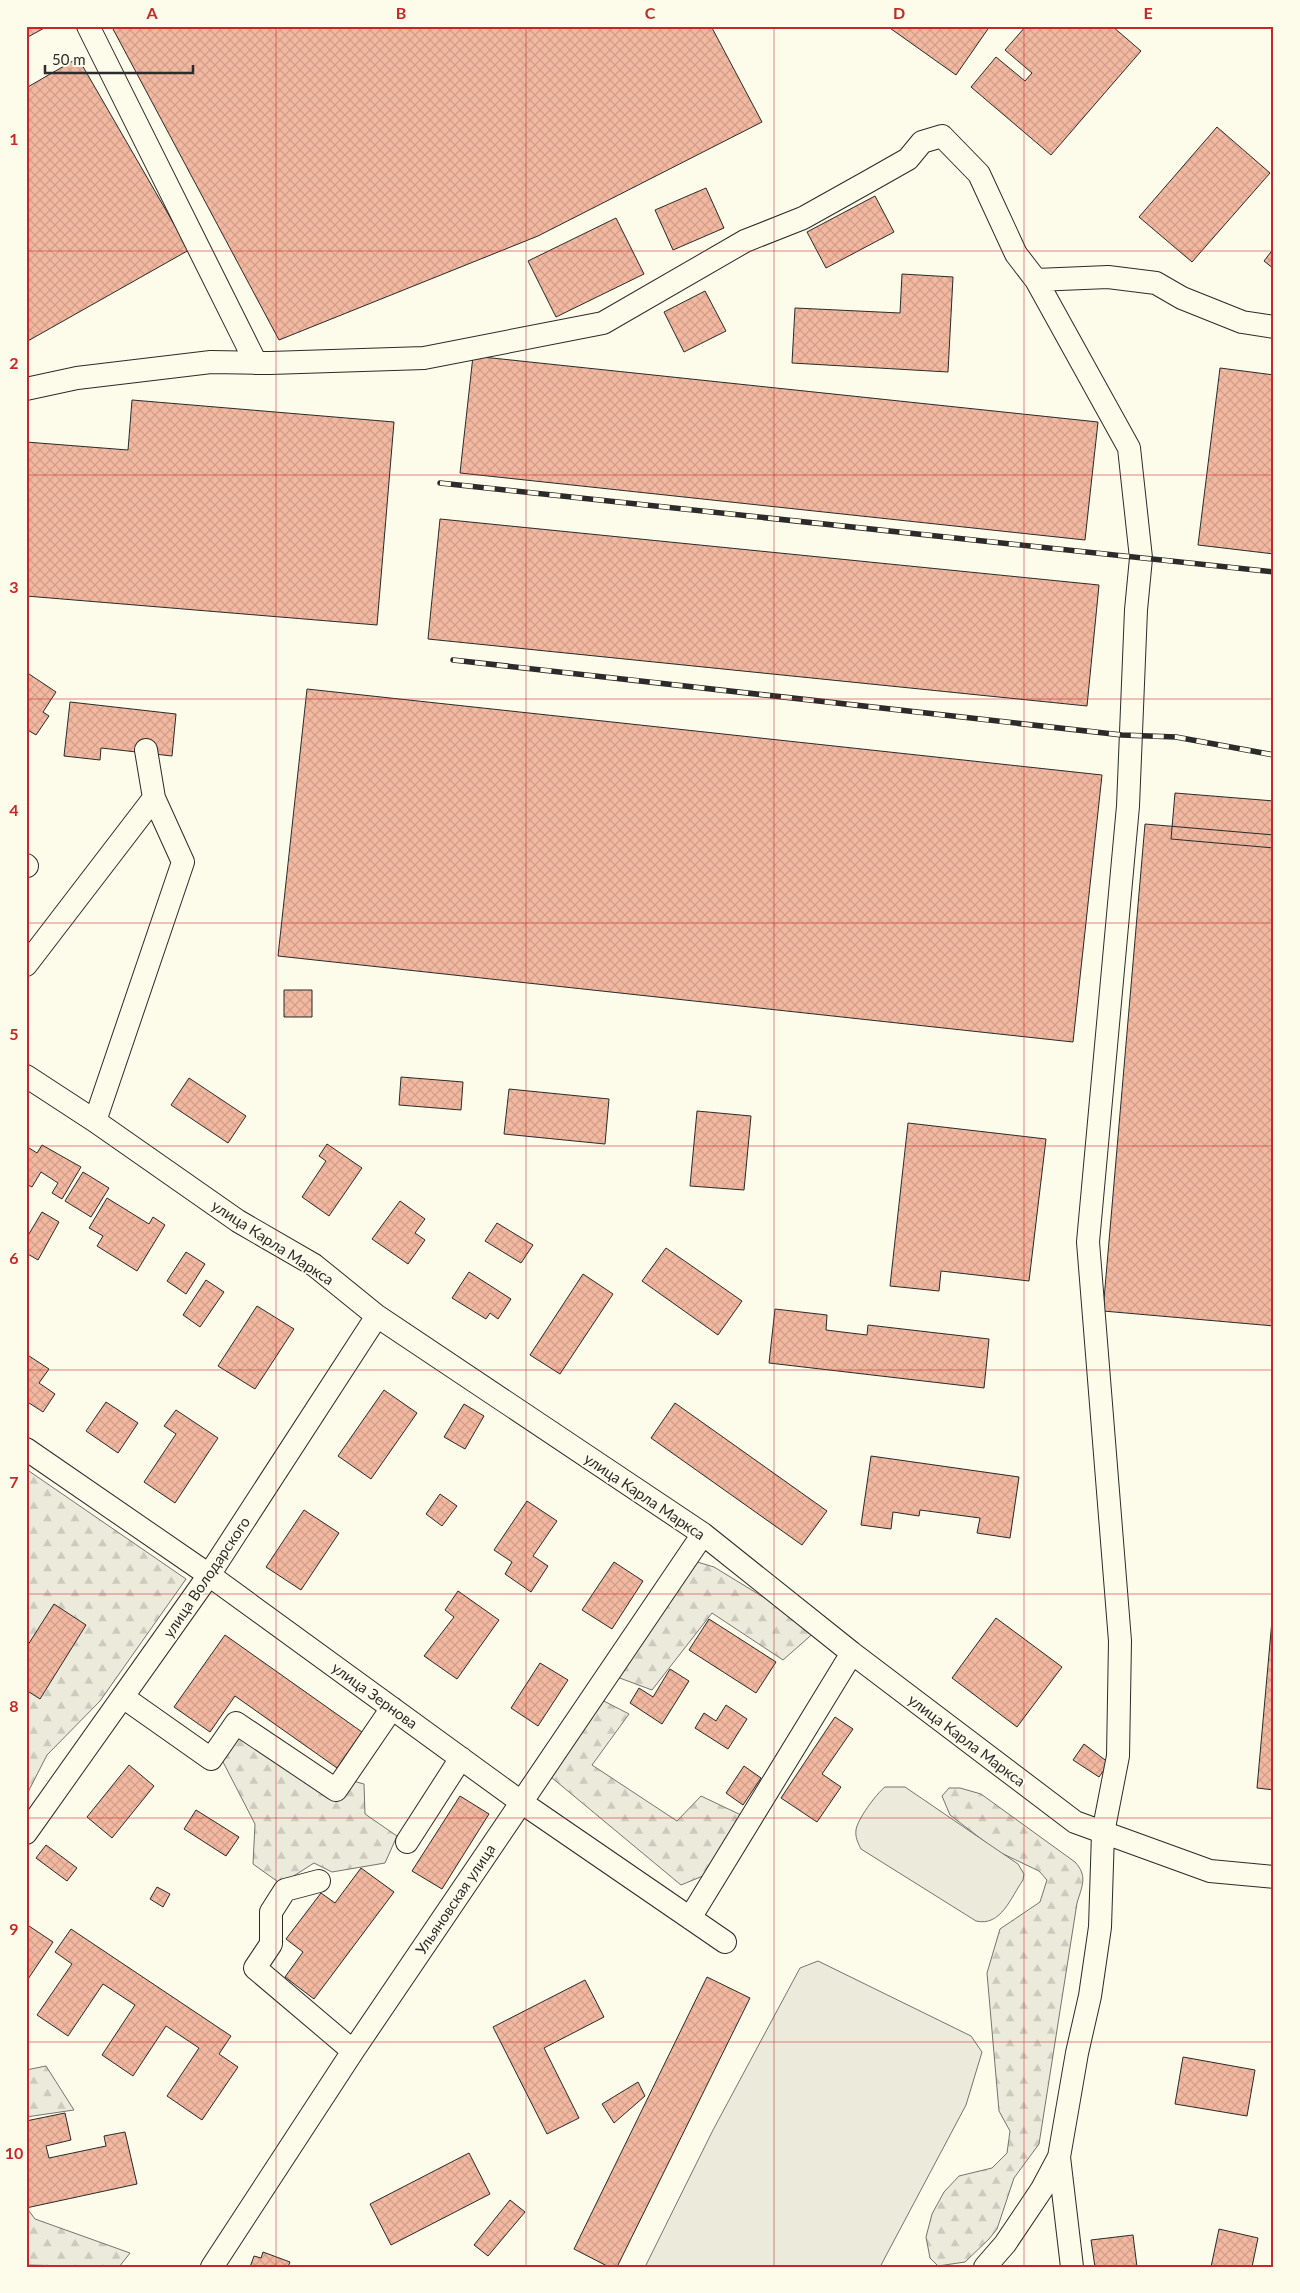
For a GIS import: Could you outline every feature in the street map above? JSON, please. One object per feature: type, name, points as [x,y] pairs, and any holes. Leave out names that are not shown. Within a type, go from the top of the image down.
[{"type":"street","points":[[88,26],[256,363]]},
{"type":"street","points":[[26,389],[77,378],[210,362],[256,363],[424,358],[603,323],[744,241],[802,218],[871,180],[908,159],[922,142],[942,136],[979,174],[1016,254],[1036,280],[1129,448],[1142,558],[1136,610],[1128,806],[1088,1242],[1120,1641],[1118,1756],[1103,1833],[1100,1927],[1090,1996],[1077,2053],[1059,2157],[1072,2267]]},
{"type":"street","points":[[1036,280],[1108,277],[1156,283],[1182,298],[1242,322],[1274,327]]},
{"type":"street","points":[[95,1121],[184,862],[154,798],[146,750]]},
{"type":"street","points":[[26,965],[154,798]]},
{"type":"street","name":"улица Карла Маркса","points":[[26,1076],[95,1121],[238,1221],[314,1265],[377,1316],[703,1534],[852,1653],[1075,1822],[1210,1871],[1274,1877]]},
{"type":"street","name":"улица Володарского","points":[[26,1833],[209,1575],[377,1316]]},
{"type":"street","name":"улица Зернова","points":[[26,1449],[209,1575],[522,1802],[725,1942]]},
{"type":"street","name":"Ульяновская улица","points":[[212,2267],[353,2051],[703,1534]]},
{"type":"street","points":[[690,1918],[852,1653]]},
{"type":"street","points":[[123,1697],[210,1759],[236,1723],[336,1790],[392,1708]]},
{"type":"street","points":[[407,1842],[461,1758]]},
{"type":"street","points":[[318,1881],[285,1890],[271,1912],[271,1944],[255,1968],[353,2051]]},
{"type":"street","points":[[985,2267],[1005,2244],[1037,2197],[1059,2157]]},
{"type":"green space","points":[[26,1469],[186,1579],[100,1701],[47,1755],[26,1796]]},
{"type":"green space","points":[[694,1561],[714,1567],[817,1630],[783,1660],[712,1613],[652,1690],[617,1677]]},
{"type":"green space","points":[[598,1698],[629,1714],[592,1765],[677,1821],[701,1796],[741,1815],[710,1873],[681,1885],[551,1777]]},
{"type":"green space","points":[[239,1732],[327,1798],[353,1781],[364,1784],[365,1814],[397,1836],[385,1863],[332,1872],[314,1863],[281,1884],[253,1864],[255,1824],[222,1760]]},
{"type":"green space","points":[[885,1787],[905,1787],[1018,1864],[1024,1874],[1023,1880],[999,1915],[985,1922],[976,1921],[861,1849],[856,1835],[857,1826],[868,1807]]},
{"type":"green space","points":[[949,1788],[960,1788],[981,1794],[1075,1862],[1082,1872],[1083,1881],[1077,1903],[1039,2144],[1014,2178],[997,2229],[989,2239],[965,2262],[938,2266],[930,2258],[926,2237],[932,2214],[944,2192],[959,2176],[992,2168],[1007,2153],[1010,2131],[999,2111],[987,1973],[1000,1929],[1040,1902],[1047,1880],[1039,1871],[997,1851],[950,1815],[942,1796]]},
{"type":"green space","points":[[818,1961],[971,2036],[982,2052],[966,2105],[880,2267],[645,2267],[713,2130],[800,1968]]},
{"type":"green space","points":[[46,2066],[74,2110],[26,2117],[26,2070]]},
{"type":"green space","points":[[26,2207],[35,2219],[130,2253],[119,2267],[26,2265]]},
{"type":"building","points":[[26,26],[48,26],[26,38]]},
{"type":"building","points":[[118,26],[711,26],[762,122],[538,236],[279,340],[113,29]]},
{"type":"building","points":[[887,26],[990,26],[956,75]]},
{"type":"building","points":[[1026,26],[1112,26],[1141,51],[1051,155],[971,87],[996,57],[1025,81],[1032,73],[1005,50]]},
{"type":"building","points":[[78,58],[189,250],[26,342],[26,88]]},
{"type":"building","points":[[1217,127],[1270,173],[1192,262],[1139,217]]},
{"type":"building","points":[[706,188],[724,228],[673,250],[655,210]]},
{"type":"building","points":[[875,196],[894,232],[826,268],[807,232]]},
{"type":"building","points":[[616,218],[644,274],[556,317],[528,261]]},
{"type":"building","points":[[1274,248],[1274,269],[1264,261]]},
{"type":"building","points":[[902,274],[953,277],[948,372],[792,363],[795,308],[900,313]]},
{"type":"building","points":[[705,291],[726,331],[684,352],[664,312]]},
{"type":"building","points":[[473,356],[1098,422],[1085,540],[460,473]]},
{"type":"building","points":[[1220,368],[1274,375],[1274,554],[1198,545]]},
{"type":"building","points":[[132,400],[394,422],[377,625],[26,596],[26,442],[128,450]]},
{"type":"building","points":[[440,519],[1099,585],[1087,706],[428,639]]},
{"type":"building","points":[[26,672],[56,692],[43,712],[49,716],[36,735],[26,729]]},
{"type":"building","points":[[307,689],[1102,775],[1073,1042],[278,956]]},
{"type":"building","points":[[70,702],[176,714],[172,756],[101,748],[100,760],[64,756]]},
{"type":"building","points":[[1175,793],[1274,801],[1274,848],[1171,839]]},
{"type":"building","points":[[1145,824],[1274,835],[1274,1326],[1103,1311]]},
{"type":"building","points":[[284,990],[312,990],[312,1017],[284,1017]]},
{"type":"building","points":[[401,1077],[463,1082],[461,1110],[399,1105]]},
{"type":"building","points":[[189,1078],[246,1116],[228,1143],[171,1105]]},
{"type":"building","points":[[509,1089],[609,1099],[605,1144],[504,1134]]},
{"type":"building","points":[[697,1111],[751,1116],[744,1190],[690,1186]]},
{"type":"building","points":[[908,1123],[1046,1139],[1029,1281],[941,1271],[939,1291],[890,1286]]},
{"type":"building","points":[[327,1144],[362,1168],[329,1216],[302,1197],[326,1161],[319,1156]]},
{"type":"building","points":[[42,1145],[81,1167],[62,1199],[52,1193],[58,1183],[41,1172],[32,1187],[26,1184],[26,1146],[37,1153]]},
{"type":"building","points":[[83,1172],[109,1188],[91,1217],[65,1201]]},
{"type":"building","points":[[107,1198],[149,1224],[153,1217],[165,1225],[137,1271],[97,1246],[103,1236],[89,1228]]},
{"type":"building","points":[[400,1201],[425,1219],[415,1233],[425,1240],[408,1264],[372,1239]]},
{"type":"building","points":[[42,1212],[59,1222],[38,1260],[26,1253],[26,1239]]},
{"type":"building","points":[[497,1223],[533,1245],[521,1263],[485,1241]]},
{"type":"building","points":[[666,1248],[742,1301],[718,1335],[642,1281]]},
{"type":"building","points":[[186,1252],[205,1264],[186,1294],[167,1281]]},
{"type":"building","points":[[469,1272],[511,1299],[498,1319],[490,1313],[486,1319],[452,1298]]},
{"type":"building","points":[[583,1274],[613,1294],[560,1374],[530,1355]]},
{"type":"building","points":[[206,1280],[224,1292],[200,1327],[183,1315]]},
{"type":"building","points":[[257,1306],[294,1329],[255,1389],[218,1366]]},
{"type":"building","points":[[775,1309],[827,1315],[826,1330],[867,1335],[868,1325],[989,1339],[984,1388],[769,1363]]},
{"type":"building","points":[[26,1354],[49,1369],[39,1383],[55,1394],[43,1412],[26,1401]]},
{"type":"building","points":[[384,1390],[417,1413],[371,1479],[338,1456]]},
{"type":"building","points":[[106,1402],[138,1423],[118,1453],[86,1431]]},
{"type":"building","points":[[675,1403],[827,1511],[802,1545],[651,1438]]},
{"type":"building","points":[[464,1404],[484,1416],[465,1449],[444,1437]]},
{"type":"building","points":[[176,1410],[218,1438],[175,1503],[144,1482],[176,1434],[164,1426]]},
{"type":"building","points":[[871,1456],[1019,1477],[1010,1538],[977,1533],[980,1518],[920,1510],[919,1516],[893,1512],[891,1529],[861,1525]]},
{"type":"building","points":[[440,1494],[457,1506],[442,1526],[426,1514]]},
{"type":"building","points":[[527,1501],[557,1521],[533,1556],[548,1566],[531,1592],[505,1574],[512,1562],[494,1550]]},
{"type":"building","points":[[304,1510],[339,1533],[301,1590],[266,1567]]},
{"type":"building","points":[[614,1562],[643,1581],[612,1629],[582,1610]]},
{"type":"building","points":[[458,1591],[499,1620],[457,1679],[424,1656],[454,1617],[445,1610]]},
{"type":"building","points":[[1274,1598],[1274,1790],[1257,1788]]},
{"type":"building","points":[[54,1604],[86,1625],[40,1699],[26,1690],[26,1648]]},
{"type":"building","points":[[996,1618],[1062,1667],[1017,1727],[952,1678]]},
{"type":"building","points":[[709,1619],[776,1662],[756,1693],[689,1650]]},
{"type":"building","points":[[225,1635],[362,1732],[337,1768],[235,1696],[210,1732],[174,1707]]},
{"type":"building","points":[[540,1663],[568,1680],[538,1726],[511,1708]]},
{"type":"building","points":[[670,1669],[689,1681],[662,1724],[630,1703],[639,1688],[653,1697]]},
{"type":"building","points":[[726,1705],[747,1719],[728,1749],[695,1728],[704,1713],[716,1721]]},
{"type":"building","points":[[835,1717],[853,1729],[822,1774],[841,1787],[817,1822],[781,1798]]},
{"type":"building","points":[[1084,1744],[1109,1763],[1099,1777],[1073,1760]]},
{"type":"building","points":[[129,1765],[154,1786],[112,1838],[87,1817]]},
{"type":"building","points":[[744,1766],[761,1778],[743,1805],[726,1793]]},
{"type":"building","points":[[460,1796],[489,1814],[442,1889],[412,1871]]},
{"type":"building","points":[[196,1810],[239,1837],[226,1856],[184,1829]]},
{"type":"building","points":[[46,1845],[77,1868],[67,1881],[36,1858]]},
{"type":"building","points":[[361,1868],[394,1892],[314,1999],[285,1977],[303,1952],[286,1939],[321,1893],[335,1903]]},
{"type":"building","points":[[157,1887],[170,1894],[163,1907],[150,1899]]},
{"type":"building","points":[[26,1924],[53,1942],[26,1982]]},
{"type":"building","points":[[71,1929],[231,2036],[219,2054],[238,2067],[202,2120],[167,2096],[199,2048],[166,2026],[133,2076],[102,2055],[135,2005],[103,1984],[68,2036],[37,2015],[72,1964],[55,1952]]},
{"type":"building","points":[[707,1977],[750,1998],[617,2267],[609,2267],[574,2249]]},
{"type":"building","points":[[585,1980],[604,2017],[544,2048],[579,2118],[547,2134],[493,2027]]},
{"type":"building","points":[[1183,2057],[1255,2070],[1247,2116],[1175,2104]]},
{"type":"building","points":[[638,2082],[645,2096],[614,2123],[602,2104]]},
{"type":"building","points":[[65,2113],[71,2140],[46,2146],[49,2158],[106,2146],[104,2136],[125,2132],[137,2184],[26,2208],[26,2121]]},
{"type":"building","points":[[469,2153],[490,2194],[391,2245],[370,2204]]},
{"type":"building","points":[[510,2200],[525,2212],[488,2256],[474,2245]]},
{"type":"building","points":[[1219,2229],[1258,2238],[1252,2267],[1211,2267]]},
{"type":"building","points":[[1133,2235],[1137,2267],[1095,2267],[1091,2240]]},
{"type":"building","points":[[263,2252],[290,2262],[288,2267],[250,2267],[254,2256],[261,2258]]},
{"type":"railway","points":[[440,483],[1274,572]]},
{"type":"railway","points":[[453,660],[1122,735],[1176,737],[1274,755]]}]
